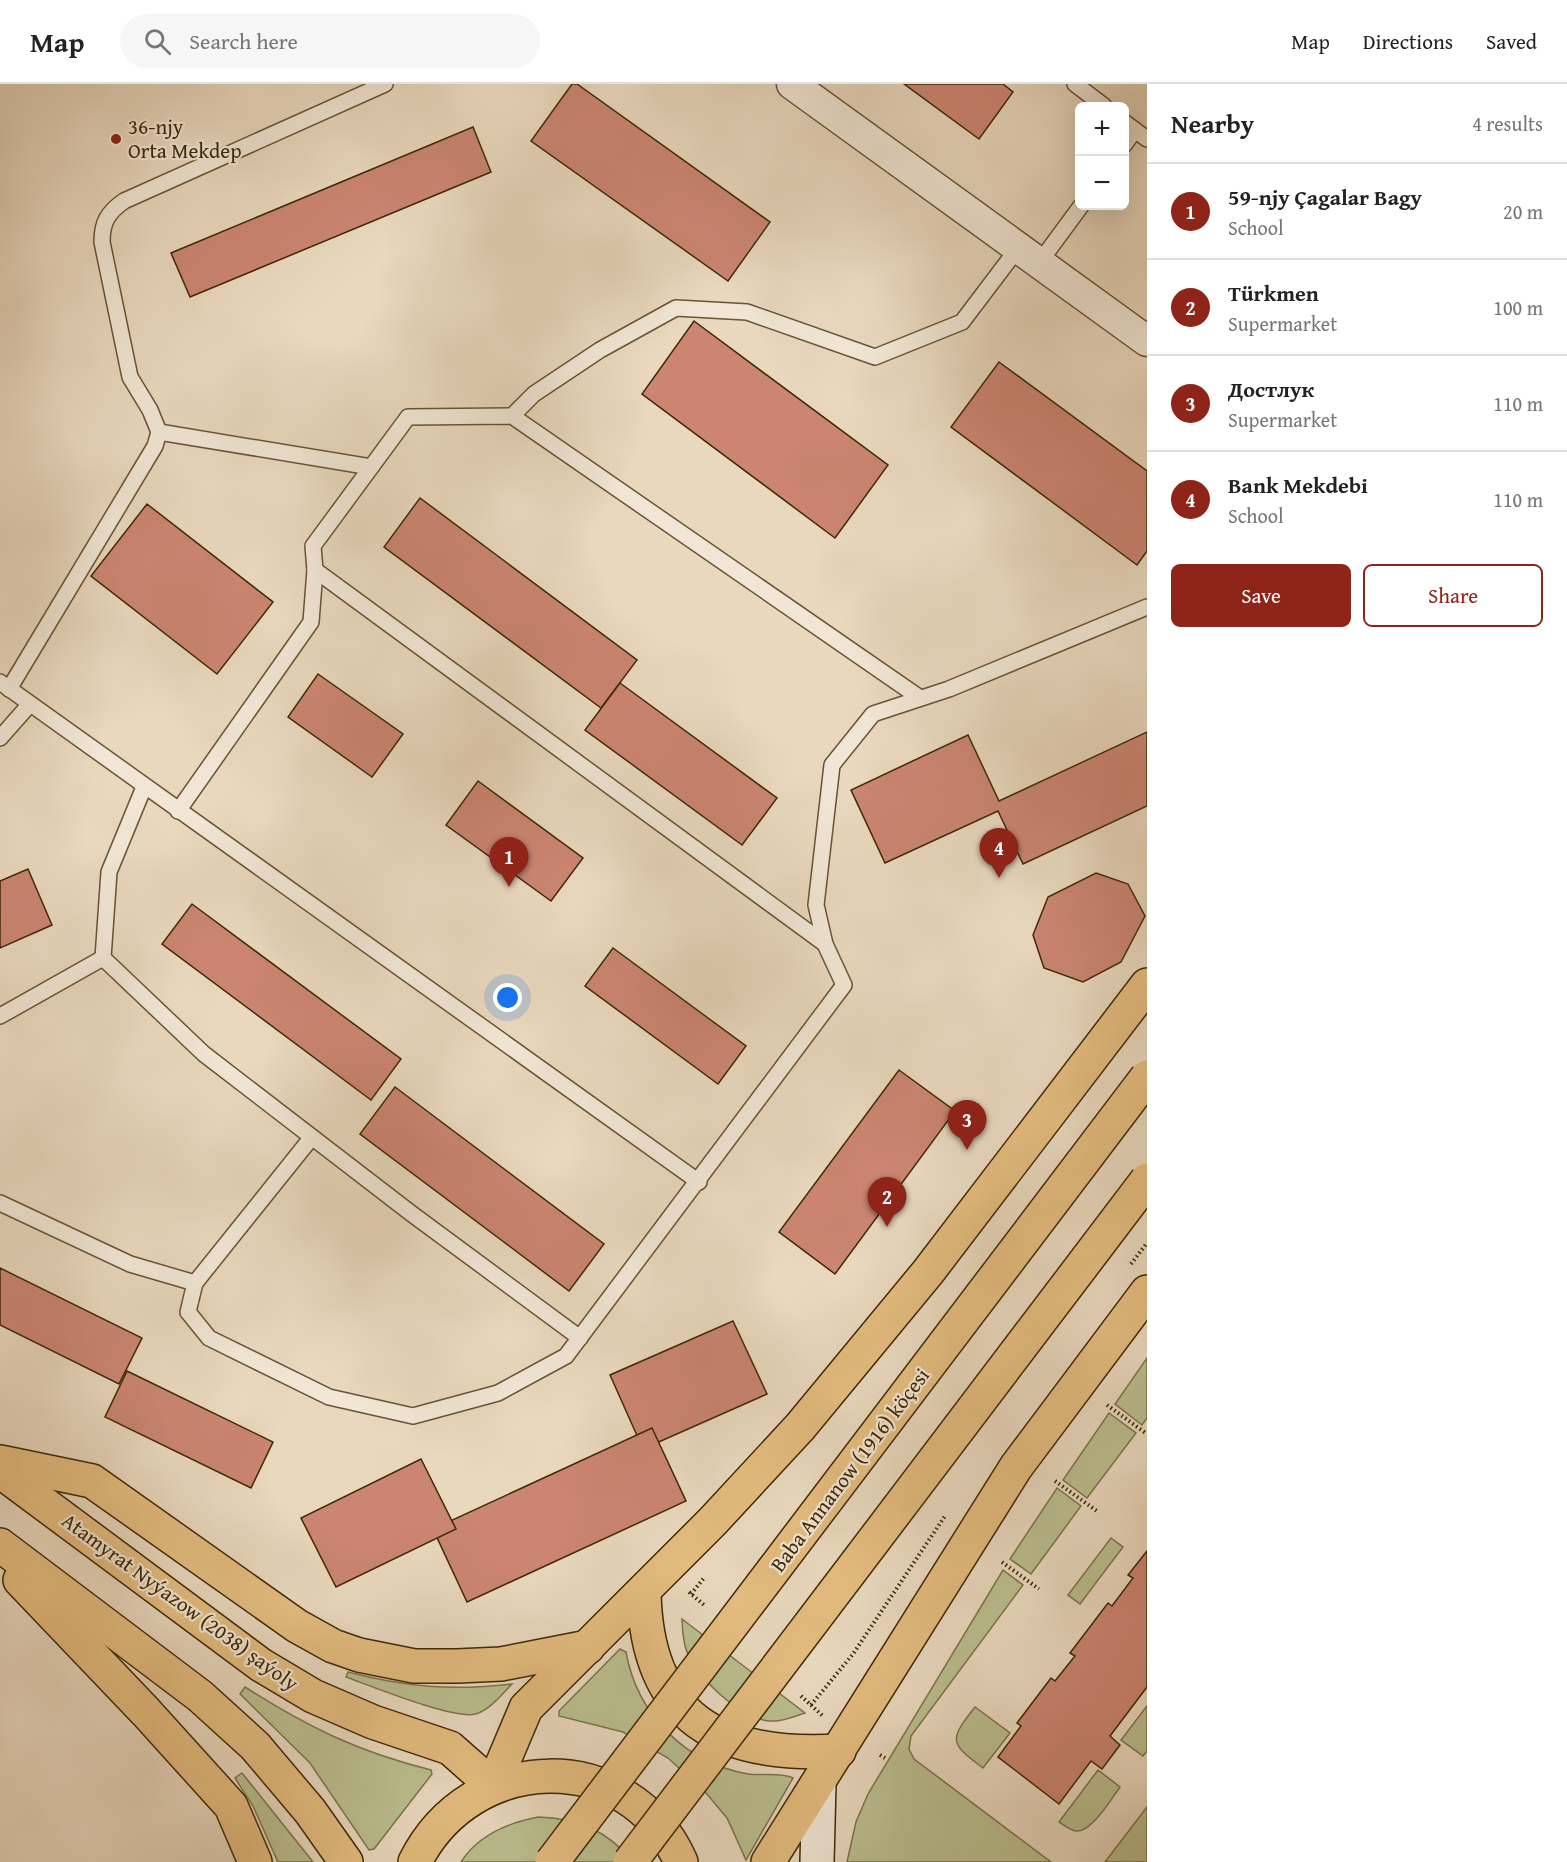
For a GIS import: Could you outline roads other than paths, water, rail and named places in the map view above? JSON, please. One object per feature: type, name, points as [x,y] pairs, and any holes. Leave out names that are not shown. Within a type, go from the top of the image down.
[{"type":"main road","points":[[493,1786],[526,1708],[644,1591],[792,1435],[859,1358],[928,1272],[1147,985]]},
{"type":"main road","name":"Baba Annanow (1916) köçesi","points":[[552,1862],[1147,1077]]},
{"type":"main road","points":[[630,1862],[1147,1180]]},
{"type":"main road","points":[[768,1862],[1016,1467],[1147,1292]]},
{"type":"main road","points":[[0,1462],[92,1481],[297,1626],[333,1646],[359,1655],[414,1666],[457,1666],[501,1664],[588,1647]]},
{"type":"main road","name":"Atamyrat Nyýazow (2038) şaýoly","points":[[0,1471],[261,1665],[323,1701],[373,1722],[450,1748],[493,1786]]},
{"type":"main road","points":[[0,1545],[200,1696],[247,1739],[310,1811],[346,1862]]},
{"type":"main road","points":[[0,1560],[146,1712],[231,1806],[255,1862]]},
{"type":"main road","points":[[644,1591],[645,1624],[652,1652],[665,1688],[687,1712],[711,1731],[740,1744],[798,1753],[839,1751]]},
{"type":"main road","points":[[415,1862],[436,1828],[453,1811],[493,1786],[524,1778],[565,1777],[589,1782],[633,1803],[652,1819],[668,1838],[681,1862]]},
{"type":"main road","points":[[817,1862],[819,1784]]},
{"type":"street","points":[[792,84],[1147,341]]},
{"type":"lane","points":[[385,84],[124,201],[111,210],[102,226],[102,242],[130,377],[150,410],[159,432],[155,446],[4,686],[699,1182]]},
{"type":"lane","points":[[1075,84],[1099,102]]},
{"type":"lane","points":[[512,416],[534,394],[600,350],[676,308],[747,312],[875,357],[962,322],[1077,210]]},
{"type":"lane","points":[[178,812],[311,622],[315,570],[314,546],[408,417],[512,416],[920,698]]},
{"type":"lane","points":[[159,432],[371,467]]},
{"type":"lane","points":[[315,570],[825,944]]},
{"type":"lane","points":[[312,1137],[195,1283],[188,1312],[209,1338],[329,1397],[413,1416],[498,1393],[566,1356],[699,1182],[844,985],[825,944],[816,905],[832,765],[873,714],[949,689],[1147,607]]},
{"type":"lane","points":[[0,738],[30,704]]},
{"type":"lane","points":[[102,958],[109,872],[144,787]]},
{"type":"lane","points":[[0,1016],[102,958]]},
{"type":"lane","points":[[102,958],[204,1054],[580,1338]]},
{"type":"lane","points":[[0,1203],[130,1264],[195,1283]]},
{"type":"place","name":"36-njy Orta Mekdep","points":[[116,139]]},
{"type":"place","name":"Bank Mekdebi","points":[[999,878]]},
{"type":"place","name":"59-njy Çagalar Bagy","points":[[509,887]]},
{"type":"place","name":"Достлук","points":[[967,1150]]},
{"type":"place","name":"Türkmen","points":[[887,1227]]}]
